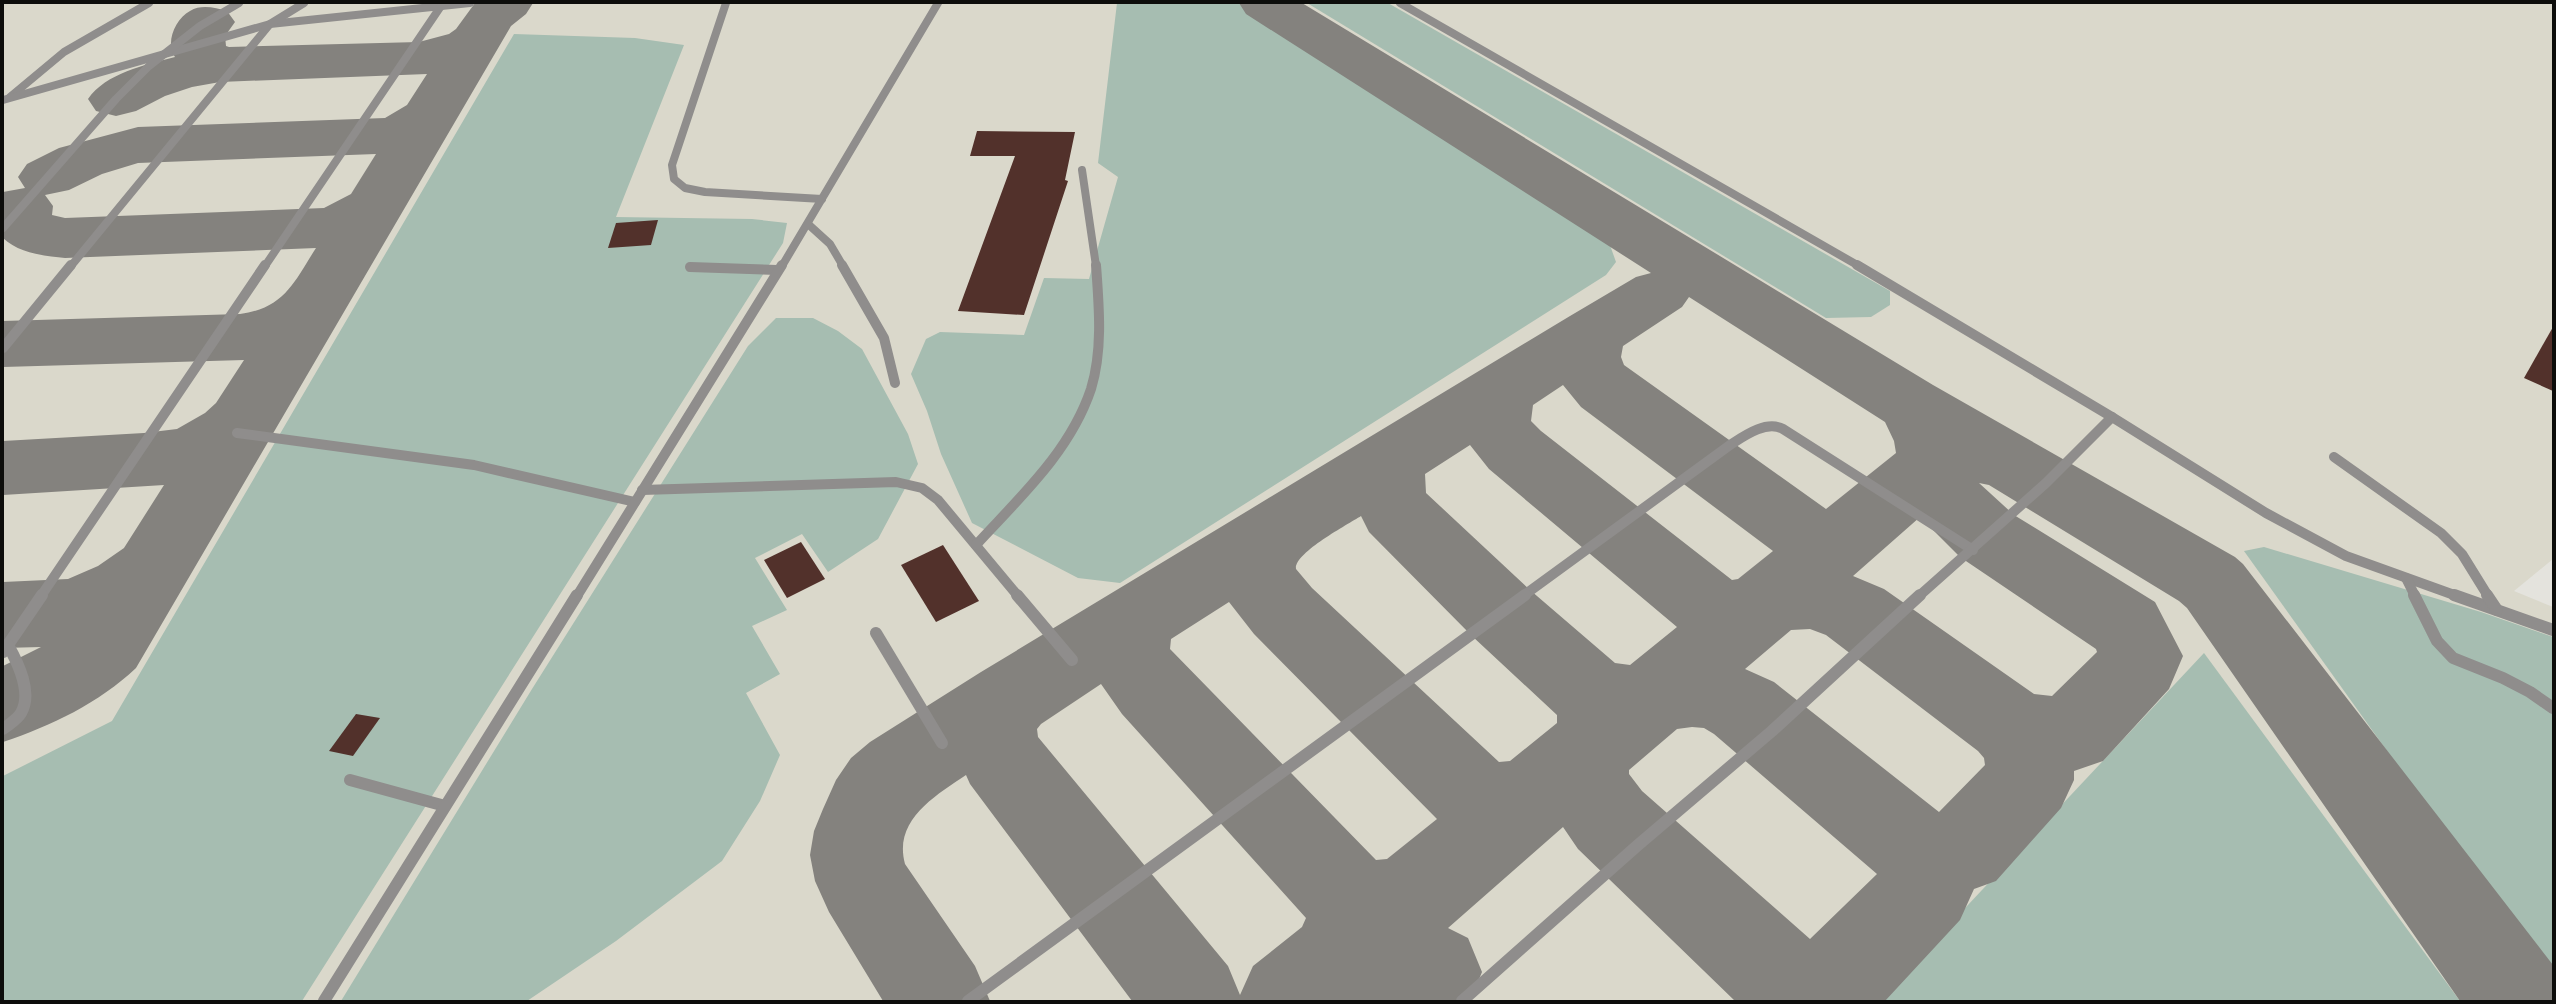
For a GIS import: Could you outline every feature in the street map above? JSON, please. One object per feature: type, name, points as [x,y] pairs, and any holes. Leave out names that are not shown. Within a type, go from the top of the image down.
[{"type":"lane","points":[[4,101],[64,52],[149,3]]},
{"type":"lane","points":[[3,228],[116,99],[166,52],[200,26],[239,3]]},
{"type":"lane","points":[[3,348],[270,24],[304,3]]},
{"type":"lane","points":[[4,101],[166,52],[270,24],[470,3]]},
{"type":"lane","points":[[726,3],[672,165],[674,179],[685,188],[705,192],[822,199]]},
{"type":"lane","points":[[324,1001],[808,224],[938,3]]},
{"type":"lane","points":[[1400,3],[1932,308],[2112,417],[2266,513],[2346,556],[2553,630]]},
{"type":"lane","points":[[3,729],[11,724],[23,710],[24,696],[18,662],[5,649],[441,6]]},
{"type":"lane","points":[[976,545],[1052,459],[1081,415],[1097,363],[1099,297],[1082,170]]},
{"type":"lane","points":[[808,224],[830,244],[884,338],[895,383]]},
{"type":"lane","points":[[690,267],[778,270]]},
{"type":"lane","points":[[1462,1001],[1638,845],[1772,731],[1880,630],[1973,550],[2112,417]]},
{"type":"lane","points":[[968,1001],[1746,435],[1762,428],[1777,427],[1973,550]]},
{"type":"lane","points":[[237,433],[474,465],[635,502]]},
{"type":"lane","points":[[2334,457],[2441,533],[2462,554],[2497,610]]},
{"type":"lane","points":[[642,490],[896,482],[922,488],[938,500],[1072,660]]},
{"type":"lane","points":[[2406,578],[2437,641],[2453,658],[2503,678],[2530,692],[2553,708]]},
{"type":"lane","points":[[876,633],[942,743]]},
{"type":"lane","points":[[350,780],[445,806]]},
{"type":"shaded area","points":[[3,3],[2553,3],[2553,559],[2514,591],[2553,607],[2553,1001],[3,1001]]},
{"type":"green space","points":[[1117,3],[1240,3],[1606,234],[1616,262],[1606,275],[1120,583],[1078,578],[972,523],[941,454],[927,411],[911,374],[926,339],[940,332],[1024,335],[1044,278],[1089,279],[1118,177],[1098,163]]},
{"type":"green space","points":[[1307,3],[1388,3],[1890,291],[1890,305],[1871,317],[1826,318]]},
{"type":"green space","points":[[514,34],[635,38],[684,45],[616,217],[752,219],[787,223],[783,243],[302,1001],[3,1001],[3,776],[112,721]]},
{"type":"green space","points":[[776,318],[813,318],[838,331],[862,349],[908,434],[918,464],[878,539],[828,572],[802,534],[755,558],[787,610],[752,626],[780,674],[746,693],[780,755],[760,801],[722,861],[616,941],[527,1001],[341,1001],[532,689],[748,346]]},
{"type":"green space","points":[[2264,547],[2481,612],[2553,637],[2553,976],[2465,860],[2244,551]]},
{"type":"green space","points":[[2204,653],[2460,1001],[1878,1001]]},
{"type":"building","points":[[977,131],[1075,132],[1065,180],[1068,181],[1024,315],[958,311],[1015,156],[970,156]]},
{"type":"building","points":[[658,220],[651,245],[608,248],[616,223]]},
{"type":"building","points":[[2553,327],[2553,391],[2524,378]]},
{"type":"building","points":[[801,542],[825,579],[787,598],[764,560]]},
{"type":"building","points":[[943,545],[979,601],[936,622],[901,565]]},
{"type":"building","points":[[356,714],[380,718],[353,756],[329,751]]},
{"type":"taxiway","points":[[476,39],[490,17],[507,3]]},
{"type":"taxiway","points":[[1265,3],[1908,403],[2010,462]]},
{"type":"taxiway","points":[[208,22],[198,34],[199,52],[209,59],[228,64],[419,59],[452,52],[468,46],[476,39]]},
{"type":"taxiway","points":[[432,112],[476,39]]},
{"type":"taxiway","points":[[116,99],[131,91],[174,74],[189,70],[237,65]]},
{"type":"taxiway","points":[[48,177],[92,157],[114,150],[138,145],[387,136],[400,133],[418,125],[432,112]]},
{"type":"taxiway","points":[[376,204],[432,112]]},
{"type":"taxiway","points":[[22,206],[21,218],[29,228],[40,234],[65,238],[325,228],[354,219],[376,204]]},
{"type":"taxiway","points":[[314,306],[376,204]]},
{"type":"taxiway","points":[[1594,333],[1659,292]]},
{"type":"taxiway","points":[[3,344],[251,336],[272,331],[291,324],[309,311],[314,306]]},
{"type":"taxiway","points":[[244,420],[314,306]]},
{"type":"taxiway","points":[[1504,389],[1594,333]]},
{"type":"taxiway","points":[[1594,333],[1587,349],[1587,364],[1593,376],[1606,389],[1809,537],[1829,541],[1846,536]]},
{"type":"taxiway","points":[[1393,459],[1504,389]]},
{"type":"taxiway","points":[[1504,389],[1494,415],[1495,422],[1501,435],[1515,450],[1705,604],[1724,613],[1756,611]]},
{"type":"taxiway","points":[[244,420],[247,417]]},
{"type":"taxiway","points":[[1919,418],[1931,441],[1935,463]]},
{"type":"taxiway","points":[[3,468],[144,460],[180,455],[198,450],[214,443],[231,432],[244,420]]},
{"type":"taxiway","points":[[153,569],[244,420]]},
{"type":"taxiway","points":[[1935,463],[1962,456],[1981,456],[2010,462]]},
{"type":"taxiway","points":[[1281,529],[1393,459]]},
{"type":"taxiway","points":[[1393,459],[1388,472],[1387,485],[1389,498],[1396,511],[1501,613],[1589,692],[1611,699],[1627,701],[1649,700]]},
{"type":"taxiway","points":[[2010,462],[2207,579],[2215,586],[2519,1001]]},
{"type":"taxiway","points":[[1846,536],[1935,463]]},
{"type":"taxiway","points":[[1935,463],[1938,480],[1947,497],[1957,509],[1987,536],[2126,626],[2141,656],[2139,664],[2072,734],[2041,734],[2009,725]]},
{"type":"taxiway","points":[[1011,698],[1281,529]]},
{"type":"taxiway","points":[[1281,529],[1266,543],[1256,566],[1257,579],[1283,611],[1378,701],[1468,791],[1487,801],[1499,803],[1530,799]]},
{"type":"taxiway","points":[[1756,611],[1846,536]]},
{"type":"taxiway","points":[[153,569],[157,566]]},
{"type":"taxiway","points":[[3,615],[52,614],[92,606],[115,595],[153,569]]},
{"type":"taxiway","points":[[3,706],[58,679],[84,663],[107,644],[153,569]]},
{"type":"taxiway","points":[[1772,598],[1810,597],[1840,604],[1855,612],[2009,725]]},
{"type":"taxiway","points":[[1649,700],[1756,611]]},
{"type":"taxiway","points":[[1142,616],[1134,628],[1130,638],[1128,646],[1129,654],[1137,670],[1152,689],[1344,892],[1360,901],[1374,904],[1382,905],[1408,901]]},
{"type":"taxiway","points":[[1649,700],[1676,693],[1692,691],[1713,694],[1732,701],[1744,708],[1917,850]]},
{"type":"taxiway","points":[[940,1001],[862,881],[856,855],[860,831],[868,809],[883,786],[901,770],[1011,698]]},
{"type":"taxiway","points":[[1011,698],[1000,713],[994,726],[995,740],[1001,757],[1193,1001]]},
{"type":"taxiway","points":[[1590,749],[1649,700]]},
{"type":"taxiway","points":[[1590,749],[1599,730],[1599,711]]},
{"type":"taxiway","points":[[1917,850],[1940,855],[1963,851],[2029,780],[2028,757],[2019,738],[2009,725]]},
{"type":"taxiway","points":[[1342,956],[1590,749]]},
{"type":"taxiway","points":[[1590,749],[1584,765],[1587,782],[1590,791],[1610,820],[1785,981],[1803,987],[1829,989],[1927,889],[1925,870],[1917,850]]},
{"type":"taxiway","points":[[1342,956],[1349,929]]},
{"type":"taxiway","points":[[1342,956],[1366,953],[1389,954],[1412,960],[1433,972]]},
{"type":"taxiway","points":[[1288,1001],[1342,956]]}]
